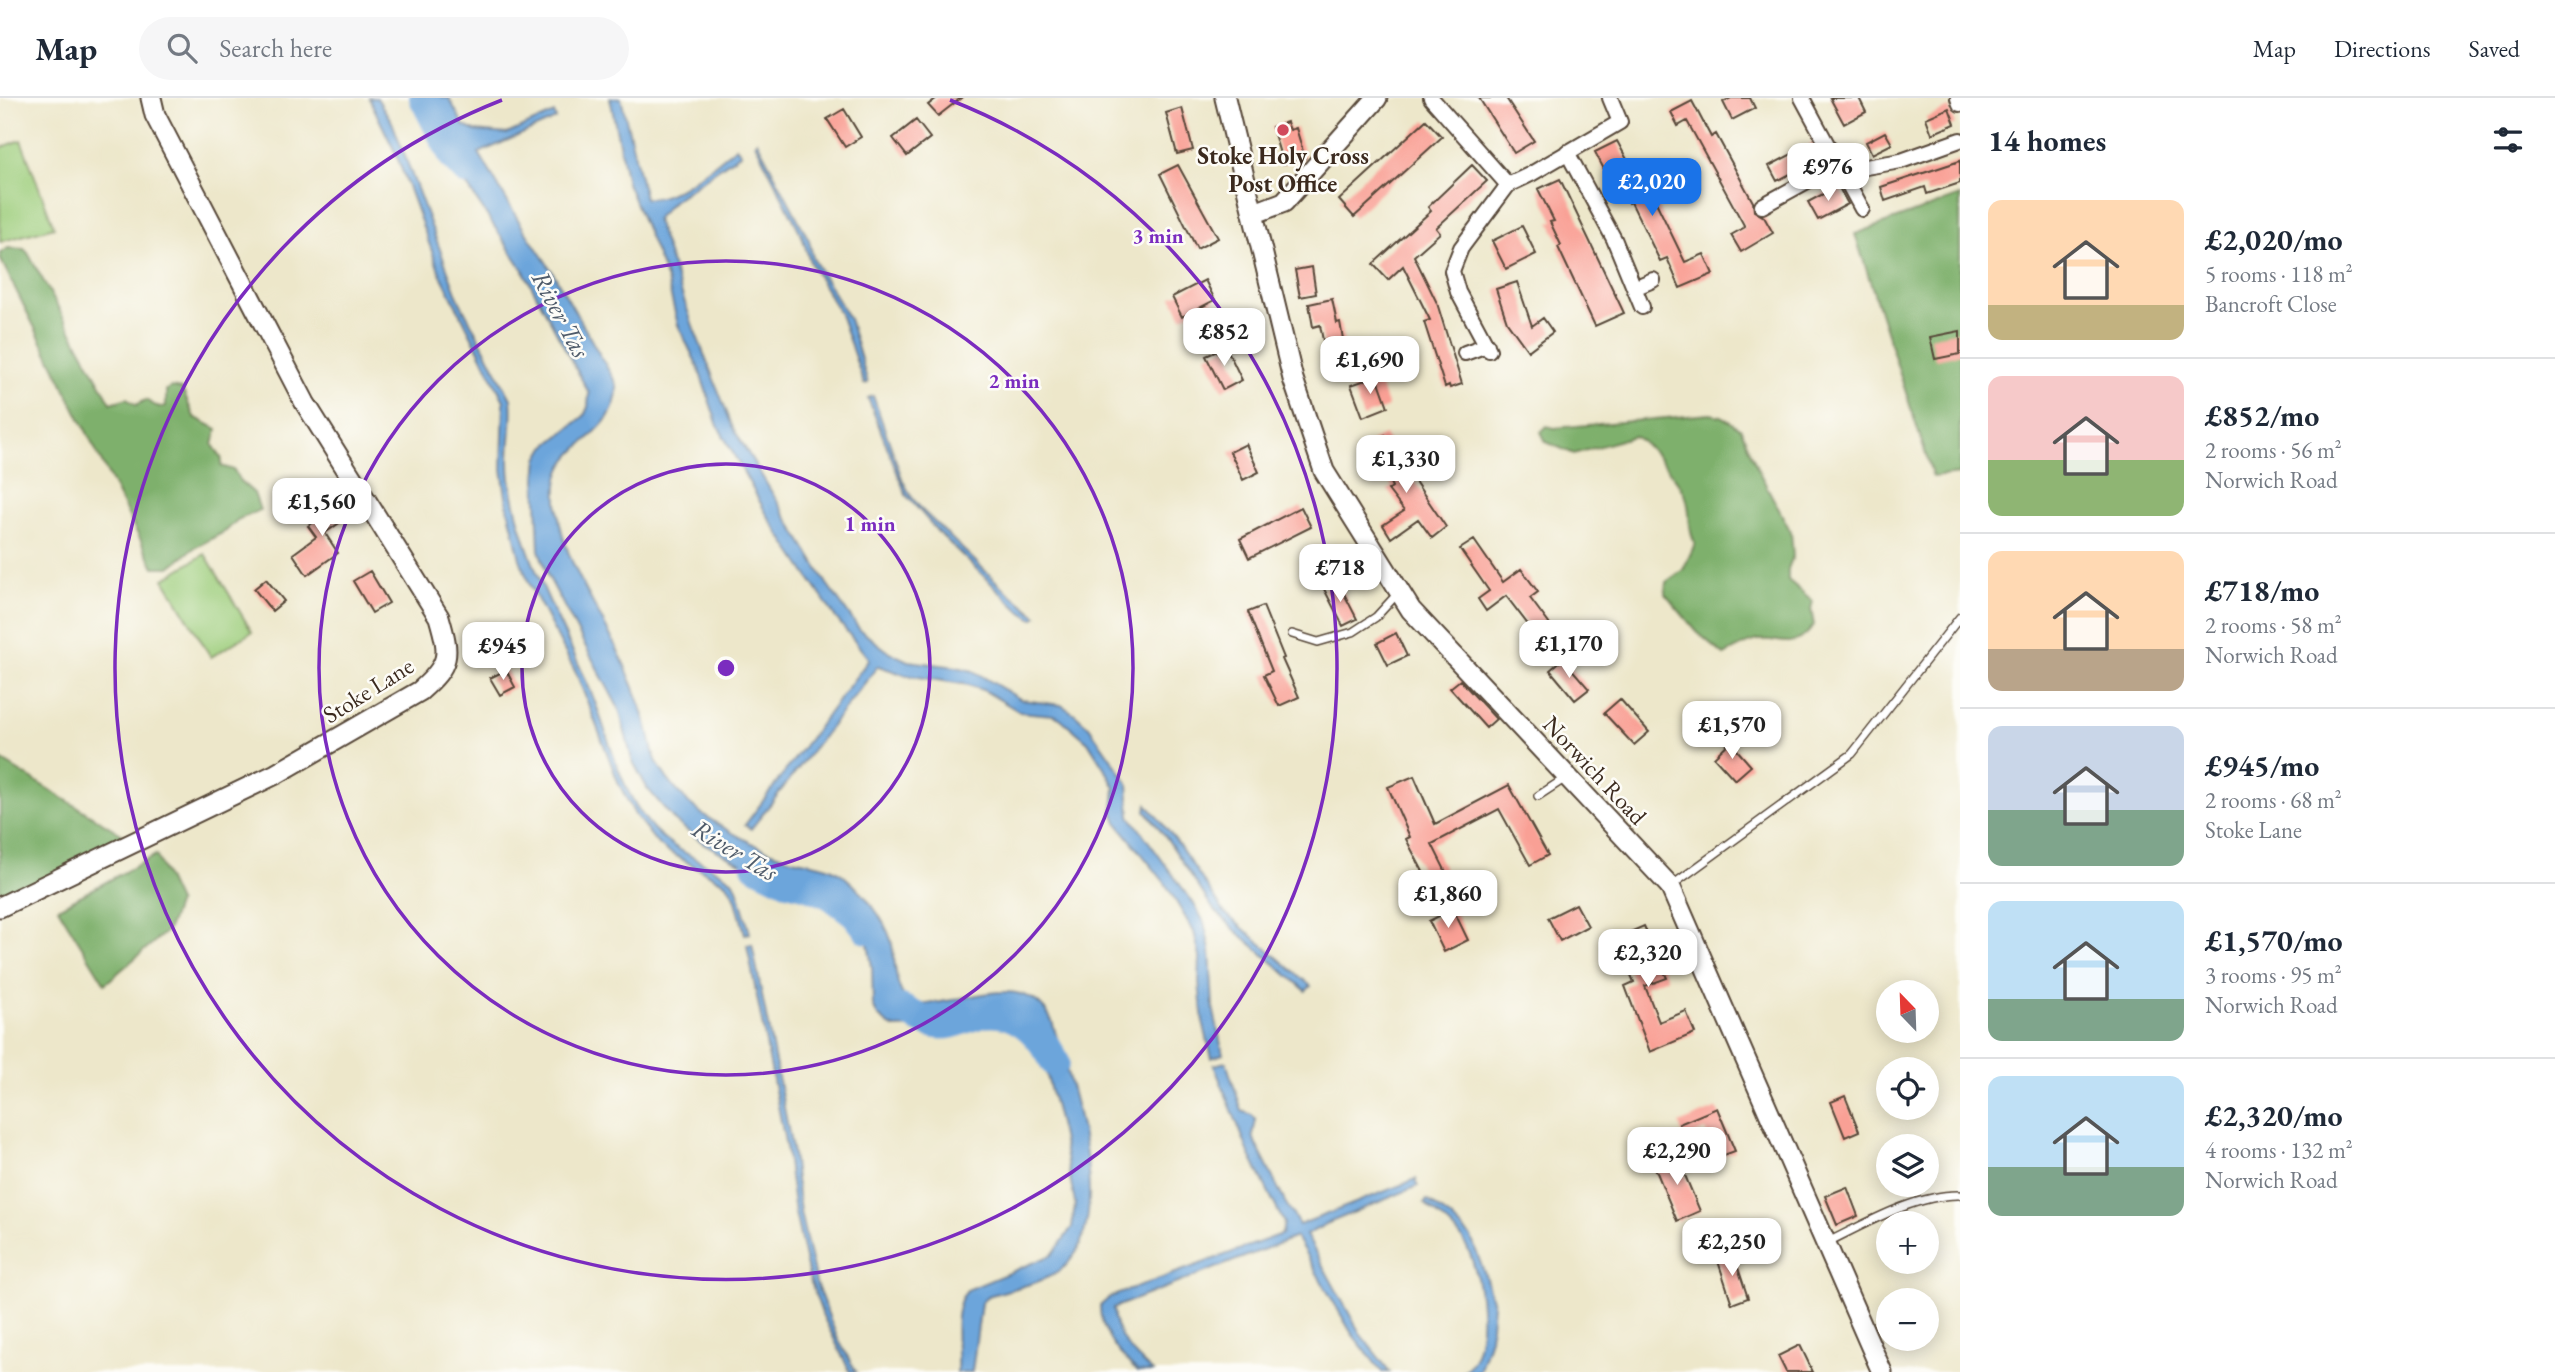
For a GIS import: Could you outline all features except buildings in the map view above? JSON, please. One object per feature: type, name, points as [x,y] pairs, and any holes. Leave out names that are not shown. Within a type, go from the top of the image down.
[{"type":"street","name":"Stoke Lane","points":[[0,907],[276,774],[420,691],[435,678],[444,664],[447,645],[439,617],[305,403],[155,115],[151,98]]},
{"type":"street","name":"Norwich Road","points":[[1225,98],[1255,213],[1293,379],[1324,471],[1411,610],[1670,886],[1882,1372]]},
{"type":"street","points":[[1255,213],[1284,202],[1377,98]]},
{"type":"street","points":[[1431,98],[1508,185]]},
{"type":"street","points":[[1465,353],[1488,348],[1458,292],[1452,271],[1461,248],[1508,185],[1620,122],[1610,98]]},
{"type":"street","points":[[1802,98],[1861,209]]},
{"type":"street","points":[[1958,98],[1960,104]]},
{"type":"street","points":[[1762,206],[1840,168],[1901,161],[1960,141]]},
{"type":"street","points":[[1567,152],[1604,218],[1642,307]]},
{"type":"street","points":[[1634,288],[1653,281]]},
{"type":"lane","points":[[1292,634],[1318,642],[1353,632],[1376,617],[1399,592]]},
{"type":"lane","points":[[1670,886],[1852,754],[1960,617]]},
{"type":"lane","points":[[1538,796],[1567,776]]},
{"type":"lane","points":[[1826,1243],[1881,1216],[1925,1200],[1960,1195]]},
{"type":"green space","points":[[21,140],[54,227],[0,242],[0,148]]},
{"type":"green space","points":[[1960,196],[1960,474],[1933,477],[1855,234]]},
{"type":"green space","points":[[8,248],[24,249],[28,253],[111,403],[127,398],[136,405],[146,400],[163,407],[166,406],[166,390],[172,387],[182,389],[194,417],[217,429],[213,445],[222,459],[221,466],[234,470],[240,481],[254,493],[260,510],[237,520],[226,531],[194,548],[170,567],[154,567],[0,258],[0,253]]},
{"type":"green space","points":[[1710,414],[1721,416],[1741,429],[1758,470],[1791,532],[1793,556],[1788,569],[1788,580],[1813,601],[1811,609],[1814,625],[1799,640],[1754,641],[1724,655],[1697,632],[1665,594],[1666,582],[1683,570],[1695,544],[1687,500],[1679,484],[1664,465],[1634,436],[1574,454],[1546,442],[1541,432],[1547,426],[1554,428]]},
{"type":"green space","points":[[205,554],[252,632],[211,657],[164,579]]},
{"type":"green space","points":[[1,760],[134,842],[0,907]]},
{"type":"green space","points":[[156,855],[178,902],[168,930],[105,984],[58,908]]},
{"type":"water","points":[[369,98],[377,98],[392,122],[459,300],[511,399],[509,468],[523,535],[543,588],[591,692],[629,794],[649,824],[667,841],[732,880],[737,888],[750,933],[745,934],[735,897],[727,884],[657,843],[635,815],[619,784],[577,675],[529,583],[520,559],[502,469],[504,401],[440,273],[396,154]]},
{"type":"water","points":[[429,98],[449,98],[464,126],[475,131],[507,134],[554,113],[556,119],[479,153],[552,271],[617,385],[615,402],[609,416],[568,459],[561,471],[557,485],[558,511],[571,559],[630,678],[645,719],[654,756],[663,773],[695,808],[731,832],[775,853],[831,869],[852,883],[872,906],[888,931],[898,984],[906,999],[912,1003],[949,1001],[999,992],[1015,993],[1029,997],[1042,1006],[1052,1021],[1069,1077],[1085,1146],[1089,1180],[1088,1213],[1081,1241],[1067,1264],[1059,1271],[1041,1280],[988,1296],[981,1303],[972,1372],[957,1372],[957,1318],[967,1290],[1052,1255],[1072,1227],[1075,1203],[1061,1132],[1036,1032],[1023,1015],[1011,1011],[999,1011],[921,1027],[895,1028],[889,1025],[878,1016],[873,1006],[872,967],[867,937],[846,906],[834,895],[819,888],[783,880],[748,867],[703,843],[675,821],[647,788],[632,760],[619,709],[548,576],[539,550],[536,478],[538,459],[545,447],[584,416],[589,393],[522,268],[458,172]]},
{"type":"water","points":[[610,98],[621,98],[645,198],[656,198],[681,188],[736,147],[741,153],[673,201],[656,219],[693,326],[733,428],[827,584],[860,630],[889,652],[908,661],[973,671],[1022,700],[1061,705],[1089,727],[1128,783],[1130,816],[1194,904],[1204,922],[1210,950],[1213,1007],[1223,1054],[1212,1058],[1203,1022],[1199,983],[1200,957],[1194,932],[1165,883],[1117,823],[1113,811],[1115,788],[1088,742],[1060,718],[1020,712],[985,691],[969,685],[905,675],[878,666],[751,829],[745,825],[868,658],[836,618],[770,520],[718,426],[698,367],[678,325],[667,280],[627,183]]},
{"type":"water","points":[[757,141],[809,240],[813,258],[849,319],[868,383],[864,384],[840,314],[810,262],[802,236],[755,143]]},
{"type":"water","points":[[873,396],[903,481],[911,496],[923,511],[1003,588],[1037,616],[1033,619],[1019,610],[938,532],[906,495],[868,398]]},
{"type":"water","points":[[1147,804],[1177,842],[1225,913],[1311,986],[1306,991],[1212,907],[1146,811]]},
{"type":"water","points":[[752,944],[793,1154],[800,1212],[816,1283],[837,1337],[856,1372],[850,1372],[823,1316],[809,1277],[747,945]]},
{"type":"water","points":[[1226,1062],[1242,1111],[1256,1120],[1253,1135],[1255,1142],[1299,1225],[1416,1179],[1418,1186],[1306,1235],[1361,1335],[1390,1372],[1382,1372],[1352,1334],[1296,1237],[1113,1308],[1121,1336],[1153,1372],[1138,1372],[1118,1351],[1107,1334],[1100,1306],[1110,1297],[1282,1234],[1284,1223],[1249,1153],[1214,1065]]},
{"type":"water","points":[[1427,1200],[1471,1237],[1485,1275],[1493,1304],[1490,1338],[1479,1372],[1463,1372],[1472,1361],[1481,1328],[1475,1269],[1463,1240],[1424,1203]]},
{"type":"waterway","name":"River Tas","points":[[424,98],[454,157],[466,170]]},
{"type":"waterway","name":"River Tas","points":[[756,865],[787,880],[831,895],[855,913],[868,929]]},
{"type":"waterway","name":"River Tas","points":[[901,1009],[927,1022],[943,1025],[984,1013],[1008,1015],[1036,1033],[1055,1062]]},
{"type":"place","name":"Stoke Holy Cross Post Office","points":[[1283,130]]}]
